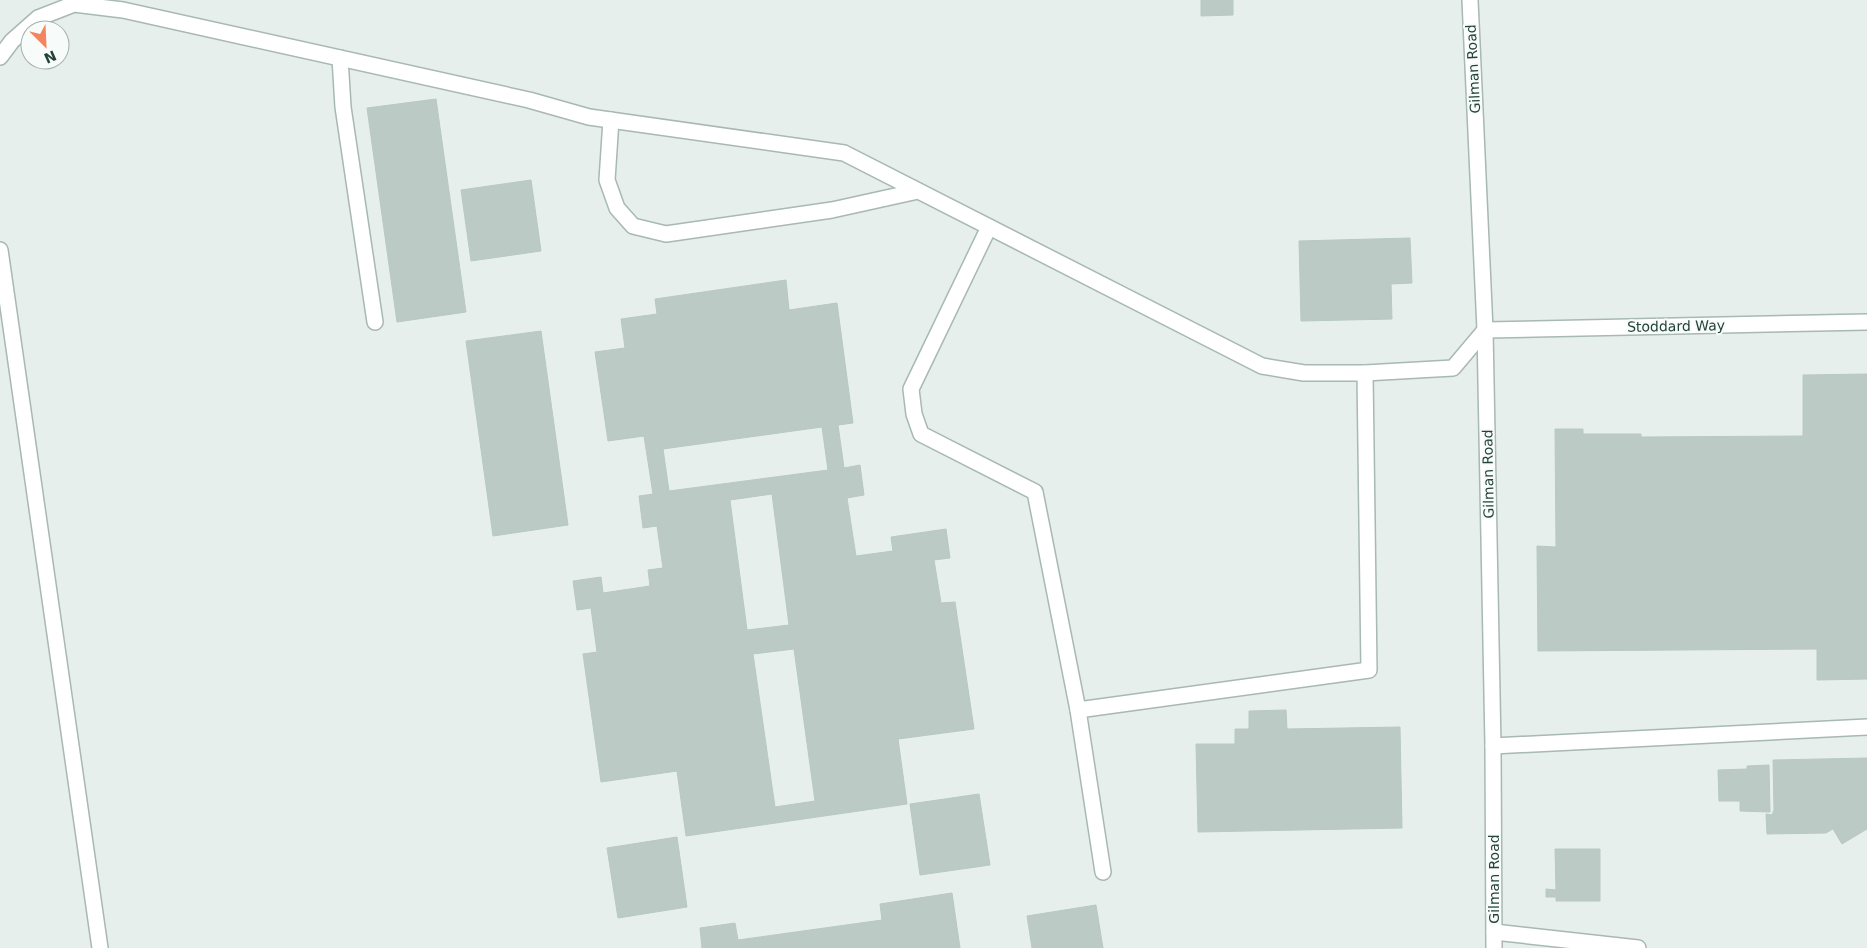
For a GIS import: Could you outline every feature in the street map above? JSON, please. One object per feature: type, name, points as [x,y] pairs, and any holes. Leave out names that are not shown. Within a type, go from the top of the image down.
[{"type":"street","name":"Gilman Road","points":[[1470,0],[1485,330],[1493,746],[1494,948]]},
{"type":"street","points":[[0,57],[12,42],[38,18],[74,4],[123,10],[528,100],[589,116],[844,153],[1262,366],[1304,373],[1365,373],[1453,368],[1485,330]]},
{"type":"street","points":[[340,58],[343,107],[375,322]]},
{"type":"street","points":[[611,120],[607,180],[617,208],[633,226],[666,234],[832,210],[918,191]]},
{"type":"street","points":[[989,227],[911,390],[914,414],[920,434],[1035,492],[1078,710],[1103,872]]},
{"type":"street","points":[[0,250],[100,948]]},
{"type":"street","name":"Stoddard Way","points":[[1485,330],[1867,322]]},
{"type":"street","points":[[1078,710],[1369,670],[1365,373]]},
{"type":"street","points":[[1493,746],[1867,727]]},
{"type":"street","points":[[1494,932],[1638,948]]},
{"type":"building","points":[[1201,0],[1233,0],[1233,15],[1201,16]]},
{"type":"building","points":[[436,99],[466,312],[397,322],[367,108]]},
{"type":"building","points":[[531,180],[541,251],[471,261],[461,190]]},
{"type":"building","points":[[1410,238],[1412,283],[1391,284],[1392,319],[1301,321],[1299,241]]},
{"type":"building","points":[[786,280],[789,310],[837,303],[853,423],[838,425],[844,468],[860,465],[864,495],[847,498],[856,556],[893,551],[891,537],[946,529],[950,558],[934,560],[941,603],[955,602],[974,729],[898,739],[907,804],[686,836],[677,771],[601,782],[583,654],[597,652],[591,608],[577,610],[573,581],[601,577],[603,593],[650,586],[648,570],[663,568],[657,526],[643,528],[639,496],[653,494],[644,436],[608,441],[595,352],[625,348],[621,319],[657,314],[655,299]],"holes":[[[822,427],[828,470],[669,491],[663,449]],[[772,494],[789,625],[747,630],[730,500]],[[794,649],[815,801],[775,807],[753,654]]]},
{"type":"building","points":[[541,331],[568,525],[493,536],[466,341]]},
{"type":"building","points":[[1867,374],[1867,679],[1817,680],[1817,649],[1538,651],[1537,546],[1556,547],[1555,429],[1583,429],[1583,434],[1641,434],[1641,437],[1803,436],[1803,375]]},
{"type":"building","points":[[1286,710],[1287,729],[1400,727],[1402,828],[1198,832],[1196,744],[1235,744],[1235,729],[1249,729],[1249,711]]},
{"type":"building","points":[[1867,758],[1867,809],[1826,833],[1767,834],[1766,814],[1772,815],[1774,810],[1773,760]]},
{"type":"building","points":[[1769,765],[1770,812],[1740,811],[1740,801],[1719,801],[1718,770],[1747,769],[1747,766]]},
{"type":"building","points":[[979,794],[990,865],[920,875],[910,804]]},
{"type":"building","points":[[1867,809],[1867,829],[1842,844],[1833,829]]},
{"type":"building","points":[[677,837],[687,907],[618,918],[607,848]]},
{"type":"building","points":[[1555,849],[1600,849],[1600,901],[1556,901],[1556,897],[1546,897],[1546,889],[1556,890]]},
{"type":"building","points":[[952,893],[960,948],[702,948],[700,928],[735,923],[738,940],[882,920],[880,904]]},
{"type":"building","points":[[1096,905],[1103,948],[1032,948],[1027,916]]}]
